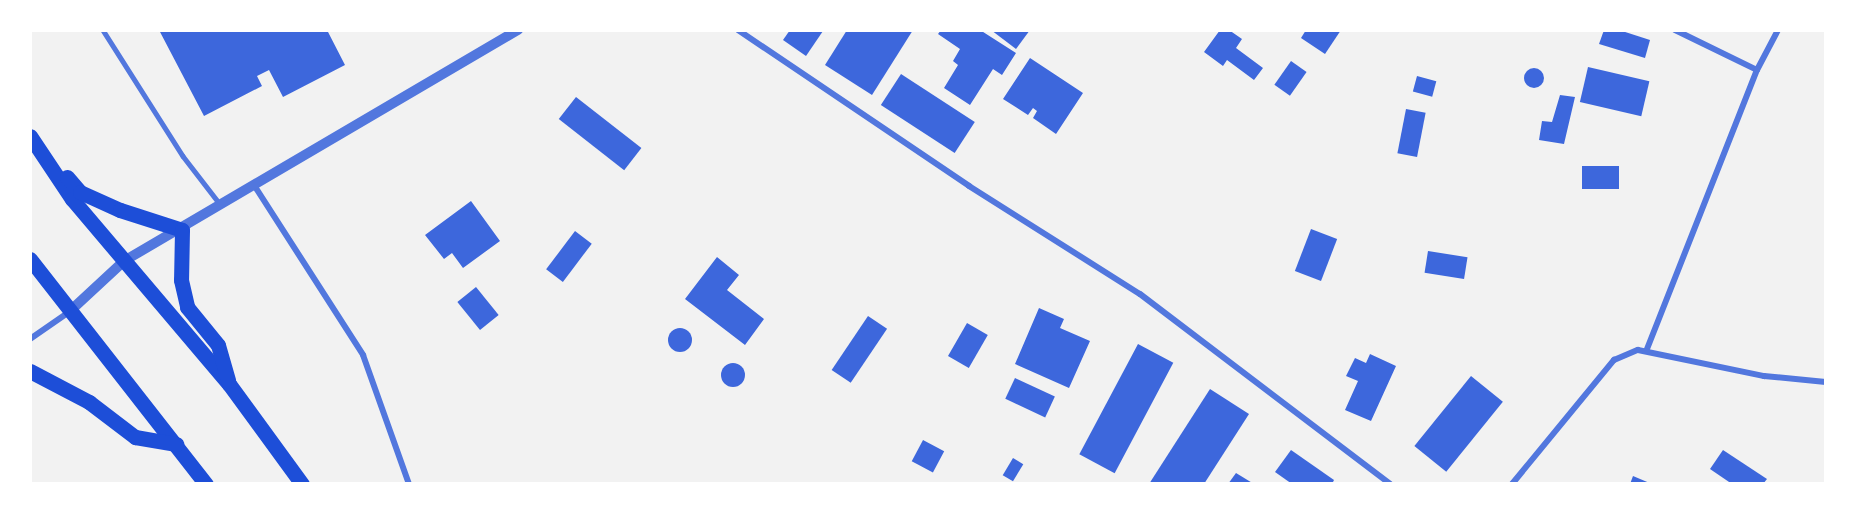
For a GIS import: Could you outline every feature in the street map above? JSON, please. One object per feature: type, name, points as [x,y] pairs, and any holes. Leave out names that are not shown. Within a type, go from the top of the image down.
[{"type":"main road","points":[[32,139],[80,192],[144,220],[182,230],[180,272],[187,307],[218,345],[229,384]]},
{"type":"main road","points":[[32,139],[72,199],[229,384],[302,484]]},
{"type":"main road","points":[[30,260],[206,484]]},
{"type":"main road","points":[[30,371],[89,402],[135,437],[176,444]]},
{"type":"street","points":[[30,339],[69,312],[124,261],[182,230],[254,185],[518,30]]},
{"type":"street","points":[[738,30],[969,186],[1140,294],[1390,484]]},
{"type":"street","points":[[1675,30],[1757,70]]},
{"type":"street","points":[[1647,350],[1757,70],[1778,30]]},
{"type":"street","points":[[254,185],[363,355],[409,484]]},
{"type":"street","points":[[1512,484],[1614,360],[1647,350],[1764,376],[1826,382]]},
{"type":"lane","points":[[103,30],[183,156],[221,206]]},
{"type":"building","points":[[159,30],[327,30],[345,65],[283,97],[269,70],[257,76],[262,86],[204,116]]},
{"type":"building","points":[[790,30],[823,31],[806,56],[783,40]]},
{"type":"building","points":[[847,30],[913,30],[872,95],[825,65]]},
{"type":"building","points":[[941,30],[980,30],[1016,53],[1002,75],[993,69],[970,105],[944,88],[958,65],[953,61],[960,49],[938,34]]},
{"type":"building","points":[[991,30],[1030,30],[1016,49]]},
{"type":"building","points":[[1220,30],[1229,30],[1242,39],[1236,48],[1263,68],[1254,80],[1227,60],[1223,66],[1204,52]]},
{"type":"building","points":[[1306,30],[1341,30],[1325,54],[1301,38]]},
{"type":"building","points":[[1604,30],[1619,30],[1650,40],[1645,58],[1599,44]]},
{"type":"building","points":[[1030,58],[1083,93],[1056,134],[1033,118],[1037,111],[1033,108],[1028,115],[1003,99]]},
{"type":"building","points":[[1291,61],[1307,72],[1290,96],[1274,85]]},
{"type":"building","points":[[1588,67],[1649,81],[1641,116],[1580,102]]},
{"type":"building","points":[[1530,68],[1538,68],[1544,74],[1544,82],[1538,88],[1530,88],[1524,82],[1524,74]]},
{"type":"building","points":[[901,74],[975,122],[955,153],[881,105]]},
{"type":"building","points":[[1417,76],[1436,81],[1432,97],[1413,91]]},
{"type":"building","points":[[1560,95],[1575,97],[1564,144],[1539,140],[1542,121],[1552,122]]},
{"type":"building","points":[[576,97],[641,148],[624,170],[559,119]]},
{"type":"building","points":[[1406,109],[1426,113],[1417,157],[1397,153]]},
{"type":"building","points":[[1582,166],[1619,166],[1619,189],[1582,189]]},
{"type":"building","points":[[471,201],[500,241],[463,268],[452,253],[444,259],[425,235]]},
{"type":"building","points":[[1311,229],[1337,239],[1321,281],[1295,271]]},
{"type":"building","points":[[575,231],[592,244],[563,282],[546,269]]},
{"type":"building","points":[[1428,251],[1468,257],[1464,279],[1425,273]]},
{"type":"building","points":[[717,257],[739,275],[727,290],[764,319],[745,345],[685,299]]},
{"type":"building","points":[[476,287],[499,315],[480,330],[457,302]]},
{"type":"building","points":[[1039,308],[1064,319],[1060,328],[1090,341],[1069,388],[1015,364]]},
{"type":"building","points":[[868,316],[887,329],[851,383],[832,370]]},
{"type":"building","points":[[967,323],[988,335],[969,368],[948,356]]},
{"type":"building","points":[[675,328],[685,328],[692,335],[692,345],[685,352],[675,352],[668,345],[668,335]]},
{"type":"building","points":[[1138,344],[1173,363],[1115,473],[1079,454]]},
{"type":"building","points":[[1370,354],[1396,366],[1371,421],[1345,410],[1358,381],[1346,376],[1355,358],[1366,363]]},
{"type":"building","points":[[728,363],[738,363],[745,370],[745,380],[738,387],[728,387],[721,380],[721,370]]},
{"type":"building","points":[[1471,376],[1503,402],[1446,472],[1414,446]]},
{"type":"building","points":[[1015,378],[1055,397],[1045,417],[1005,399]]},
{"type":"building","points":[[1210,389],[1249,414],[1204,484],[1149,484]]},
{"type":"building","points":[[923,440],[944,451],[933,472],[912,461]]},
{"type":"building","points":[[1291,450],[1334,480],[1332,484],[1292,484],[1275,472]]},
{"type":"building","points":[[1723,450],[1767,479],[1763,484],[1732,484],[1710,469]]},
{"type":"building","points":[[1013,458],[1023,464],[1013,481],[1003,475]]},
{"type":"building","points":[[1236,473],[1254,484],[1228,484]]},
{"type":"building","points":[[1633,476],[1652,484],[1630,484]]}]
